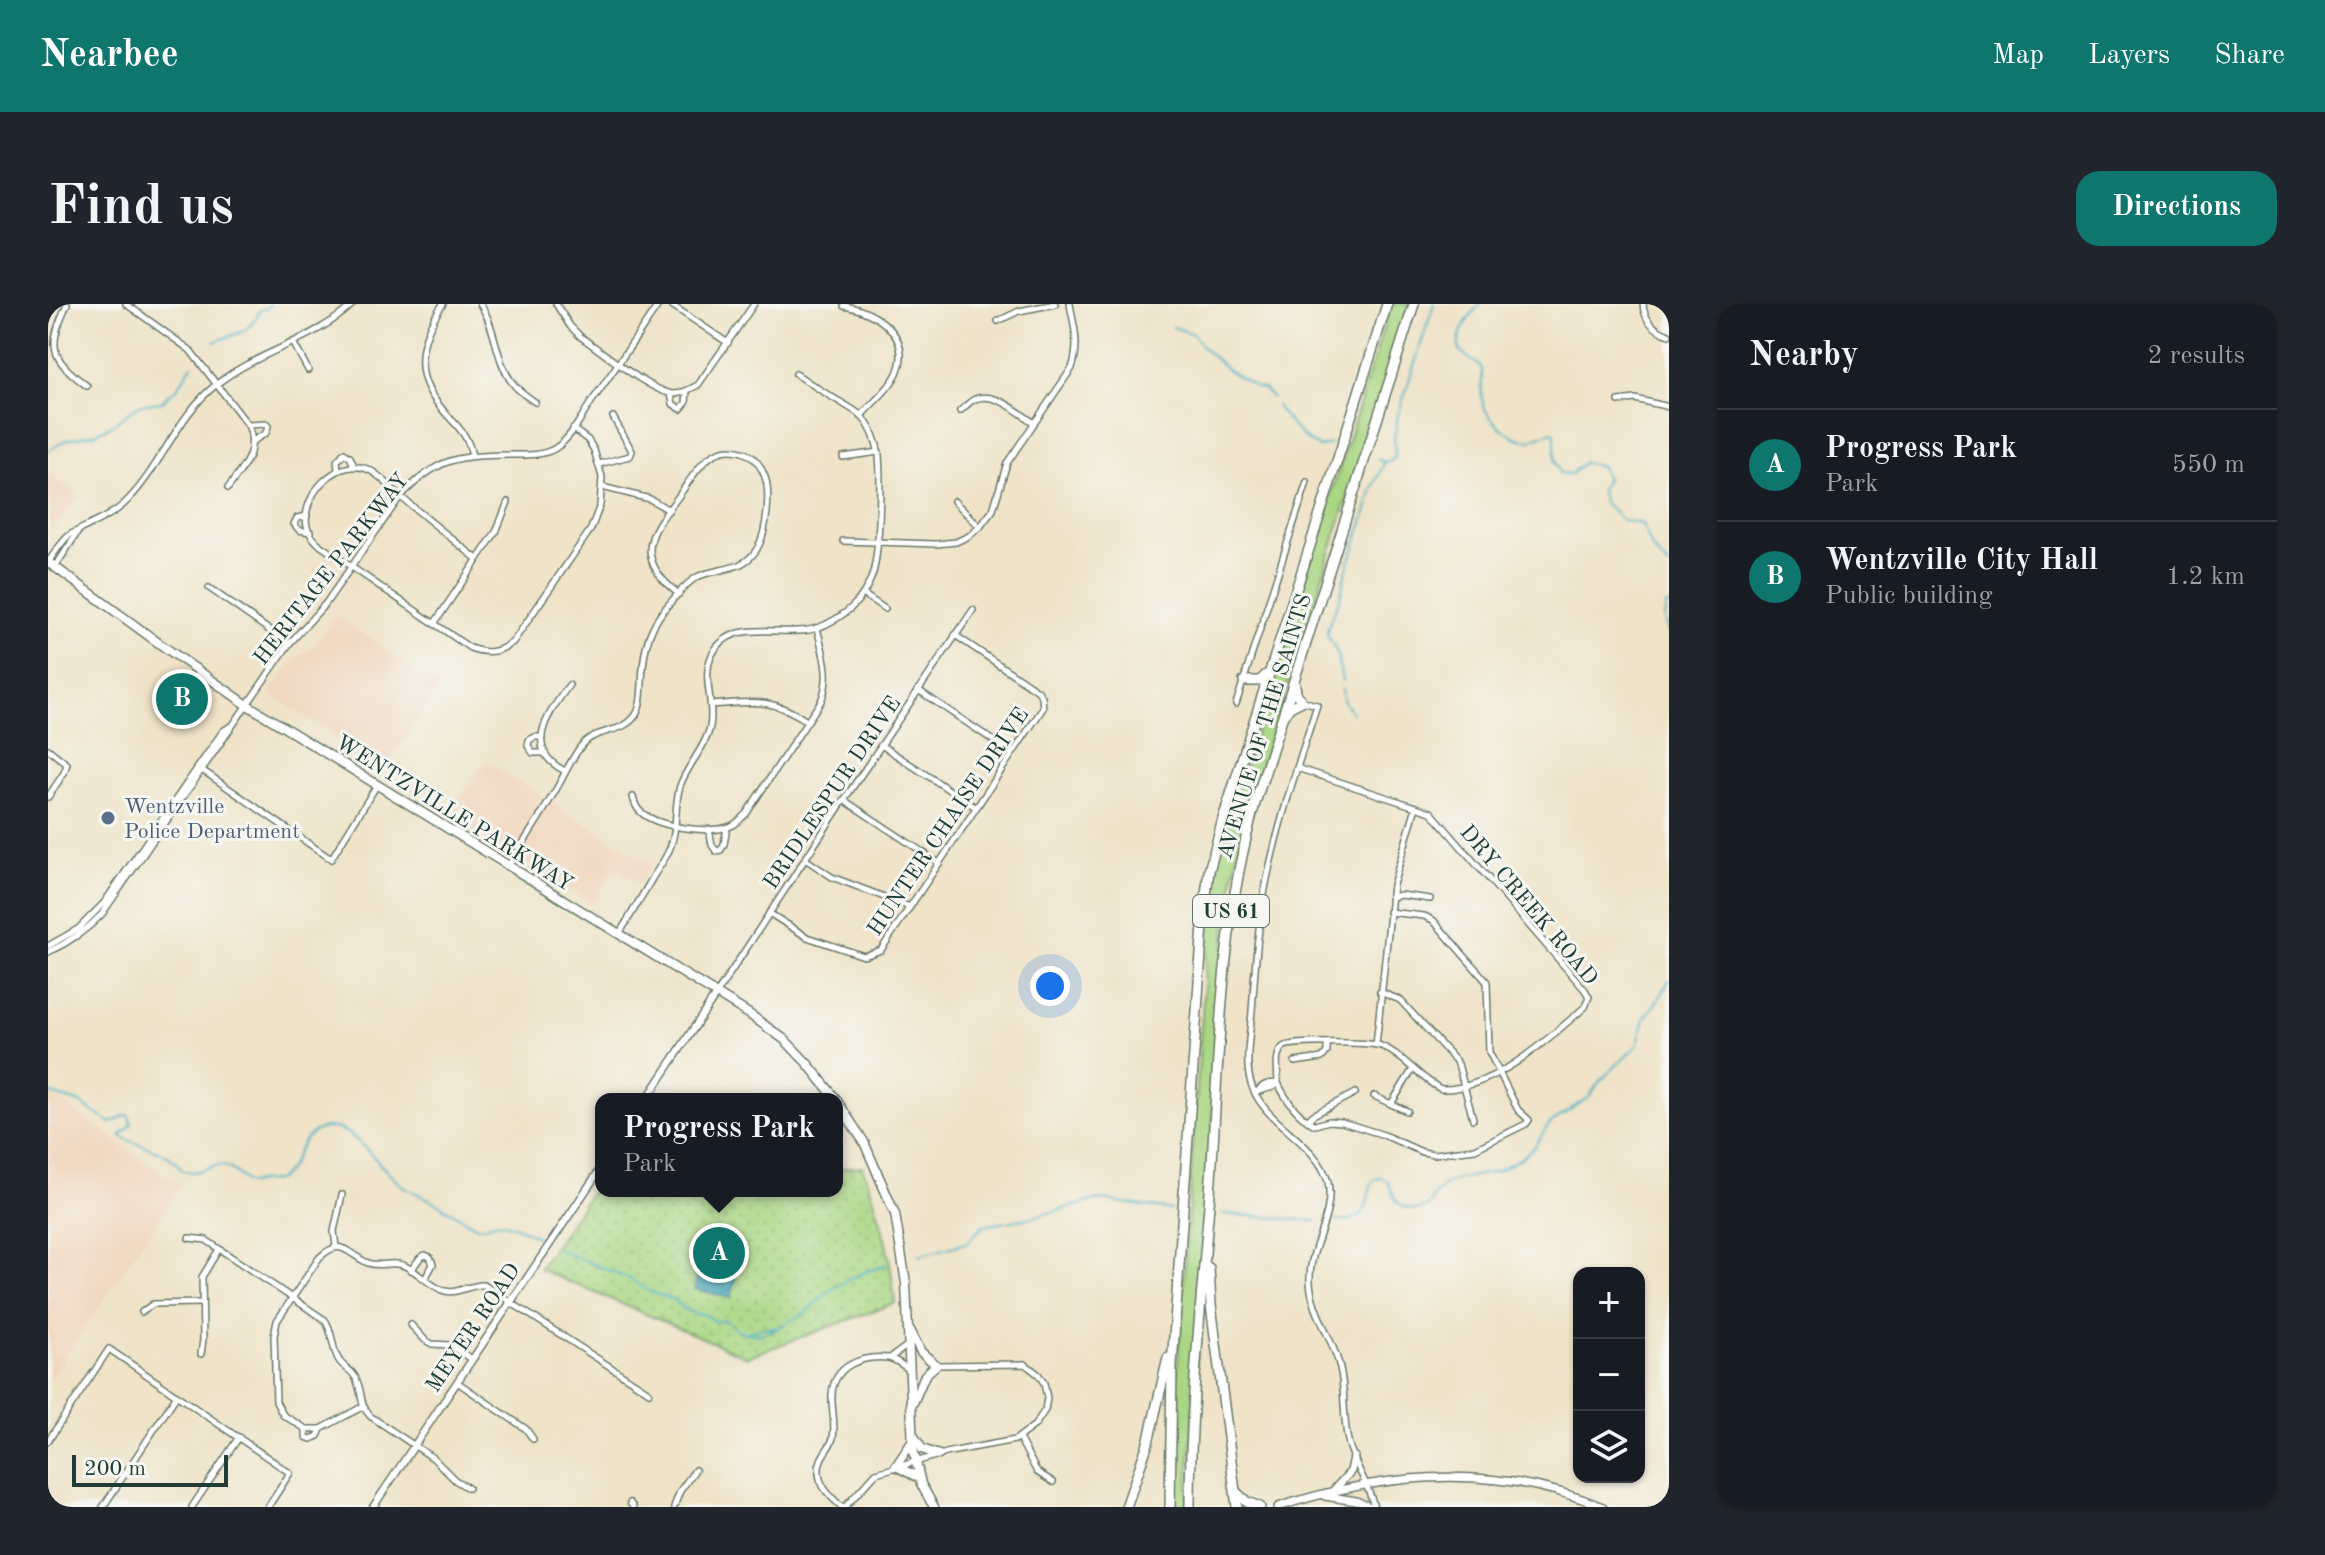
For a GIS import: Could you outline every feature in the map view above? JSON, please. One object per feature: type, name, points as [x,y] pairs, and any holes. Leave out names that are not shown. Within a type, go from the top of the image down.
[{"type":"highway","name":"AVENUE OF THE SAINTS","points":[[1170,1507],[1169,1421],[1173,1335],[1205,897],[1215,846],[1387,304]]},
{"type":"highway","name":"AVENUE OF THE SAINTS","points":[[1190,1507],[1192,1439],[1226,959],[1233,902],[1251,818],[1414,304]]},
{"type":"highway","points":[[1244,681],[1260,681],[1270,670]]},
{"type":"highway","points":[[1282,717],[1290,707],[1302,701],[1296,693],[1295,679]]},
{"type":"highway","points":[[1244,681],[1255,691],[1258,706]]},
{"type":"highway","points":[[1206,1241],[1211,1305],[1237,1507]]},
{"type":"highway","points":[[1126,1507],[1148,1443],[1173,1335]]},
{"type":"highway","points":[[1236,1492],[1247,1502],[1260,1507]]},
{"type":"main road","name":"WENTZVILLE PARKWAY","points":[[50,565],[246,704],[717,993],[785,1040],[831,1093]]},
{"type":"main road","name":"WENTZVILLE PARKWAY","points":[[843,1110],[864,1142],[895,1214],[906,1283],[916,1461],[919,1478],[934,1507]]},
{"type":"main road","points":[[908,1325],[921,1352],[936,1365],[925,1375],[912,1407]]},
{"type":"main road","points":[[919,1478],[896,1466],[913,1438],[922,1449],[939,1455]]},
{"type":"main road","points":[[1332,1492],[1351,1471],[1354,1457]]},
{"type":"main road","points":[[1278,1507],[1332,1492],[1427,1477],[1485,1477],[1544,1487],[1603,1507]]},
{"type":"main road","points":[[1319,1495],[1372,1507]]},
{"type":"street","points":[[67,304],[54,322],[48,339],[50,353],[87,386]]},
{"type":"street","points":[[126,304],[196,355],[248,425],[253,441],[248,459],[228,488]]},
{"type":"street","points":[[50,565],[78,532],[128,501],[193,408],[217,383],[341,315],[353,304]]},
{"type":"street","points":[[443,304],[428,326],[422,343],[424,375],[436,403],[469,440],[472,456]]},
{"type":"street","points":[[480,304],[504,368],[518,390],[535,402]]},
{"type":"street","points":[[556,304],[581,337],[656,388],[671,394],[698,385],[754,304]]},
{"type":"street","name":"HERITAGE PARKWAY","points":[[200,769],[223,731],[232,724],[289,644],[326,603],[400,497],[414,482],[430,470],[460,457],[542,454],[555,449],[573,429],[659,304]]},
{"type":"street","points":[[670,304],[728,343]]},
{"type":"street","points":[[998,321],[1019,311],[1055,304]]},
{"type":"street","points":[[843,541],[956,542],[980,527],[996,503],[1007,463],[1072,368],[1077,353],[1077,338],[1070,304]]},
{"type":"street","points":[[1643,304],[1649,322],[1669,335]]},
{"type":"street","points":[[844,306],[862,309],[888,325],[900,347],[898,370],[892,381],[861,416]]},
{"type":"street","points":[[293,342],[308,370]]},
{"type":"street","points":[[619,935],[671,848],[681,783],[704,744],[710,726],[707,675],[710,658],[718,645],[732,634],[747,631],[817,628],[841,616],[863,594],[873,574],[877,542],[879,452],[871,430],[861,416],[796,374]]},
{"type":"street","points":[[671,394],[673,404],[681,409],[686,403],[687,391]]},
{"type":"street","points":[[960,411],[974,399],[987,397],[1002,402],[1034,423]]},
{"type":"street","points":[[1619,401],[1635,399],[1669,407]]},
{"type":"street","points":[[599,464],[626,458],[632,451],[613,417]]},
{"type":"street","points":[[248,425],[262,423],[268,426],[266,433],[253,441]]},
{"type":"street","points":[[477,559],[373,472],[354,466],[338,470],[330,474],[310,501],[307,516],[310,532],[321,546],[472,649],[491,653],[499,651],[513,642],[591,529],[600,505],[602,486],[599,464],[588,440],[573,429]]},
{"type":"street","points":[[509,865],[583,743],[595,735],[623,727],[637,713],[641,704],[643,659],[648,636],[661,614],[699,576],[737,567],[753,555],[765,527],[767,487],[765,475],[750,455],[737,450],[711,455],[652,537],[650,550],[653,564],[658,574],[679,594]]},
{"type":"street","points":[[843,457],[879,452]]},
{"type":"street","points":[[338,470],[337,461],[344,453],[354,466]]},
{"type":"street","points":[[1236,704],[1307,482]]},
{"type":"street","points":[[602,486],[650,499],[669,510]]},
{"type":"street","points":[[954,501],[980,527]]},
{"type":"street","points":[[434,624],[496,532],[508,502]]},
{"type":"street","points":[[307,516],[297,518],[294,524],[299,530],[310,532]]},
{"type":"street","points":[[209,588],[289,644]]},
{"type":"street","points":[[863,594],[885,609]]},
{"type":"street","name":"BRIDLESPUR DRIVE","points":[[717,993],[973,610]]},
{"type":"street","points":[[633,797],[639,810],[676,827],[727,828],[746,814],[826,691],[827,675],[817,628]]},
{"type":"street","name":"HUNTER CHAISE DRIVE","points":[[769,913],[807,937],[864,956],[881,950],[910,907],[1043,708],[1038,691],[955,635]]},
{"type":"street","points":[[565,771],[550,764],[544,753],[542,737],[546,718],[569,685]]},
{"type":"street","points":[[918,690],[1012,753]]},
{"type":"street","points":[[1302,701],[1317,705],[1274,848],[1261,908],[1248,1062],[1262,1105],[1321,1166],[1329,1187],[1328,1208],[1314,1253],[1310,1281],[1314,1303],[1340,1367],[1346,1430],[1372,1507]]},
{"type":"street","points":[[711,705],[775,704],[807,721]]},
{"type":"street","points":[[542,737],[529,740],[528,746],[533,753],[544,753]]},
{"type":"street","points":[[881,745],[975,807]]},
{"type":"street","points":[[48,749],[67,764],[48,797]]},
{"type":"street","name":"DRY CREEK ROAD","points":[[1297,768],[1431,812],[1589,997],[1585,1007],[1530,1054],[1500,1073],[1463,1085],[1441,1089],[1386,1048],[1376,1045]]},
{"type":"street","points":[[200,769],[331,859],[377,785]]},
{"type":"street","points":[[48,946],[78,929],[104,903],[200,769]]},
{"type":"street","points":[[48,952],[81,935],[102,914],[200,769]]},
{"type":"street","points":[[844,800],[939,863]]},
{"type":"street","points":[[1389,912],[1433,920],[1487,982],[1489,1052],[1518,1110],[1529,1120],[1521,1128],[1475,1149],[1428,1154],[1384,1135],[1342,1122],[1329,1121],[1315,1125],[1307,1121],[1283,1095],[1278,1083],[1278,1058],[1288,1044],[1376,1045],[1380,992],[1389,912],[1391,897],[1416,807]]},
{"type":"street","points":[[709,829],[716,851],[721,850],[724,844],[727,828]]},
{"type":"street","points":[[805,859],[832,877],[910,907]]},
{"type":"street","points":[[1391,897],[1401,895],[1430,899]]},
{"type":"street","points":[[1380,992],[1400,1000],[1454,1059],[1460,1069],[1473,1119]]},
{"type":"street","points":[[651,1093],[717,993]]},
{"type":"street","points":[[1295,1062],[1322,1058],[1327,1052],[1327,1043]]},
{"type":"street","points":[[1391,1104],[1413,1069]]},
{"type":"street","points":[[1256,1091],[1278,1083]]},
{"type":"street","points":[[1307,1121],[1355,1093]]},
{"type":"street","points":[[1374,1096],[1407,1111]]},
{"type":"street","name":"MEYER ROAD","points":[[373,1507],[595,1177]]},
{"type":"street","points":[[336,1247],[334,1231],[342,1195]]},
{"type":"street","points":[[189,1238],[206,1240],[325,1320],[340,1362],[354,1373],[359,1384],[362,1407],[370,1416],[433,1458],[468,1488]]},
{"type":"street","points":[[362,1407],[321,1429],[306,1429],[283,1415],[276,1402],[274,1329],[277,1321],[319,1258],[336,1247],[348,1249],[368,1263],[404,1265],[443,1291],[455,1292],[476,1284],[484,1285],[649,1392]]},
{"type":"street","points":[[201,1354],[202,1277],[219,1249]]},
{"type":"street","points":[[411,1270],[420,1258],[425,1255],[430,1257],[433,1264],[425,1279]]},
{"type":"street","points":[[142,1312],[153,1304],[202,1303]]},
{"type":"street","points":[[411,1325],[432,1344],[449,1345],[472,1359]]},
{"type":"street","points":[[909,1345],[890,1358],[862,1359],[851,1363],[840,1373],[834,1386],[833,1440],[822,1457],[819,1474],[826,1492],[844,1507],[876,1473],[939,1455],[1019,1438],[1039,1420],[1045,1410],[1047,1391],[1038,1374],[1025,1364],[936,1365]]},
{"type":"street","points":[[48,1441],[109,1349],[290,1473],[268,1507]]},
{"type":"street","points":[[890,1358],[910,1370]]},
{"type":"street","points":[[457,1382],[526,1429],[533,1439]]},
{"type":"street","points":[[103,1507],[177,1395]]},
{"type":"street","points":[[306,1429],[306,1437],[311,1439],[318,1436],[321,1429]]},
{"type":"street","points":[[192,1507],[239,1437]]},
{"type":"street","points":[[1019,1438],[1037,1472],[1053,1482]]},
{"type":"street","points":[[674,1507],[680,1491],[695,1470]]},
{"type":"shaded area","points":[[48,473],[79,495],[48,536]]},
{"type":"shaded area","points":[[335,614],[440,687],[386,767],[271,696],[295,659],[314,646]]},
{"type":"shaded area","points":[[486,761],[652,865],[640,884],[614,869],[593,903],[448,814]]},
{"type":"shaded area","points":[[48,1093],[181,1186],[48,1382]]},
{"type":"green space","points":[[1391,304],[1410,304],[1261,768],[1240,844],[1226,921],[1187,1507],[1176,1507],[1175,1404],[1213,880],[1229,818]]},
{"type":"green space","points":[[862,1166],[884,1233],[895,1303],[747,1357],[539,1269],[595,1187],[595,1197],[674,1197],[681,1202],[718,1197],[843,1197],[843,1168]]},
{"type":"water","points":[[724,1276],[736,1279],[731,1298],[695,1289],[697,1278],[723,1283]]},
{"type":"waterway","points":[[214,342],[247,328],[260,310],[270,304]]},
{"type":"waterway","points":[[1377,460],[1388,462],[1395,458],[1398,415],[1434,304]]},
{"type":"waterway","points":[[1480,304],[1462,331],[1459,351],[1481,367],[1482,399],[1493,420],[1506,432],[1522,439],[1532,440],[1553,432],[1555,461],[1560,473],[1571,474],[1584,462],[1601,467],[1606,479],[1601,489],[1603,502],[1622,520],[1642,524],[1653,550],[1669,567]]},
{"type":"waterway","points":[[1173,327],[1193,334],[1201,346],[1229,371],[1264,389],[1272,398]]},
{"type":"waterway","points":[[48,451],[66,440],[111,426],[139,405],[162,402],[176,390],[192,365]]},
{"type":"waterway","points":[[1276,405],[1289,423],[1308,440],[1319,447],[1330,444]]},
{"type":"waterway","points":[[1343,682],[1327,628],[1339,602],[1348,566],[1384,463]]},
{"type":"waterway","points":[[1669,604],[1664,619],[1669,634]]},
{"type":"waterway","points":[[1342,689],[1344,702],[1352,713]]},
{"type":"waterway","points":[[1336,1221],[1359,1216],[1365,1209],[1374,1180],[1380,1178],[1389,1183],[1401,1205],[1420,1210],[1430,1204],[1446,1184],[1497,1171],[1521,1158],[1534,1147],[1549,1124],[1589,1097],[1599,1082],[1637,1046],[1645,1018],[1669,980]]},
{"type":"waterway","points":[[48,1093],[78,1102],[111,1123],[129,1116],[132,1124],[122,1137],[171,1158],[182,1171],[192,1172],[220,1165],[228,1167],[251,1184],[280,1178],[311,1134],[331,1128],[343,1131],[406,1188],[477,1227],[506,1224],[543,1241]]},
{"type":"waterway","points":[[919,1256],[966,1243],[983,1226],[1030,1218],[1093,1201],[1171,1210]]},
{"type":"waterway","points":[[1223,1214],[1316,1221]]},
{"type":"waterway","points":[[556,1249],[630,1279],[650,1292],[675,1300],[683,1309],[704,1314],[714,1321],[726,1321],[745,1333],[761,1328],[778,1328],[808,1311],[826,1293],[846,1281],[887,1265]]},
{"type":"waterway","points":[[748,1333],[757,1335],[776,1329]]},
{"type":"place","name":"Wentzville City Hall","points":[[182,699]]},
{"type":"place","name":"Wentzville Police Department","points":[[108,818]]},
{"type":"place","name":"Progress Park","points":[[719,1253]]}]
